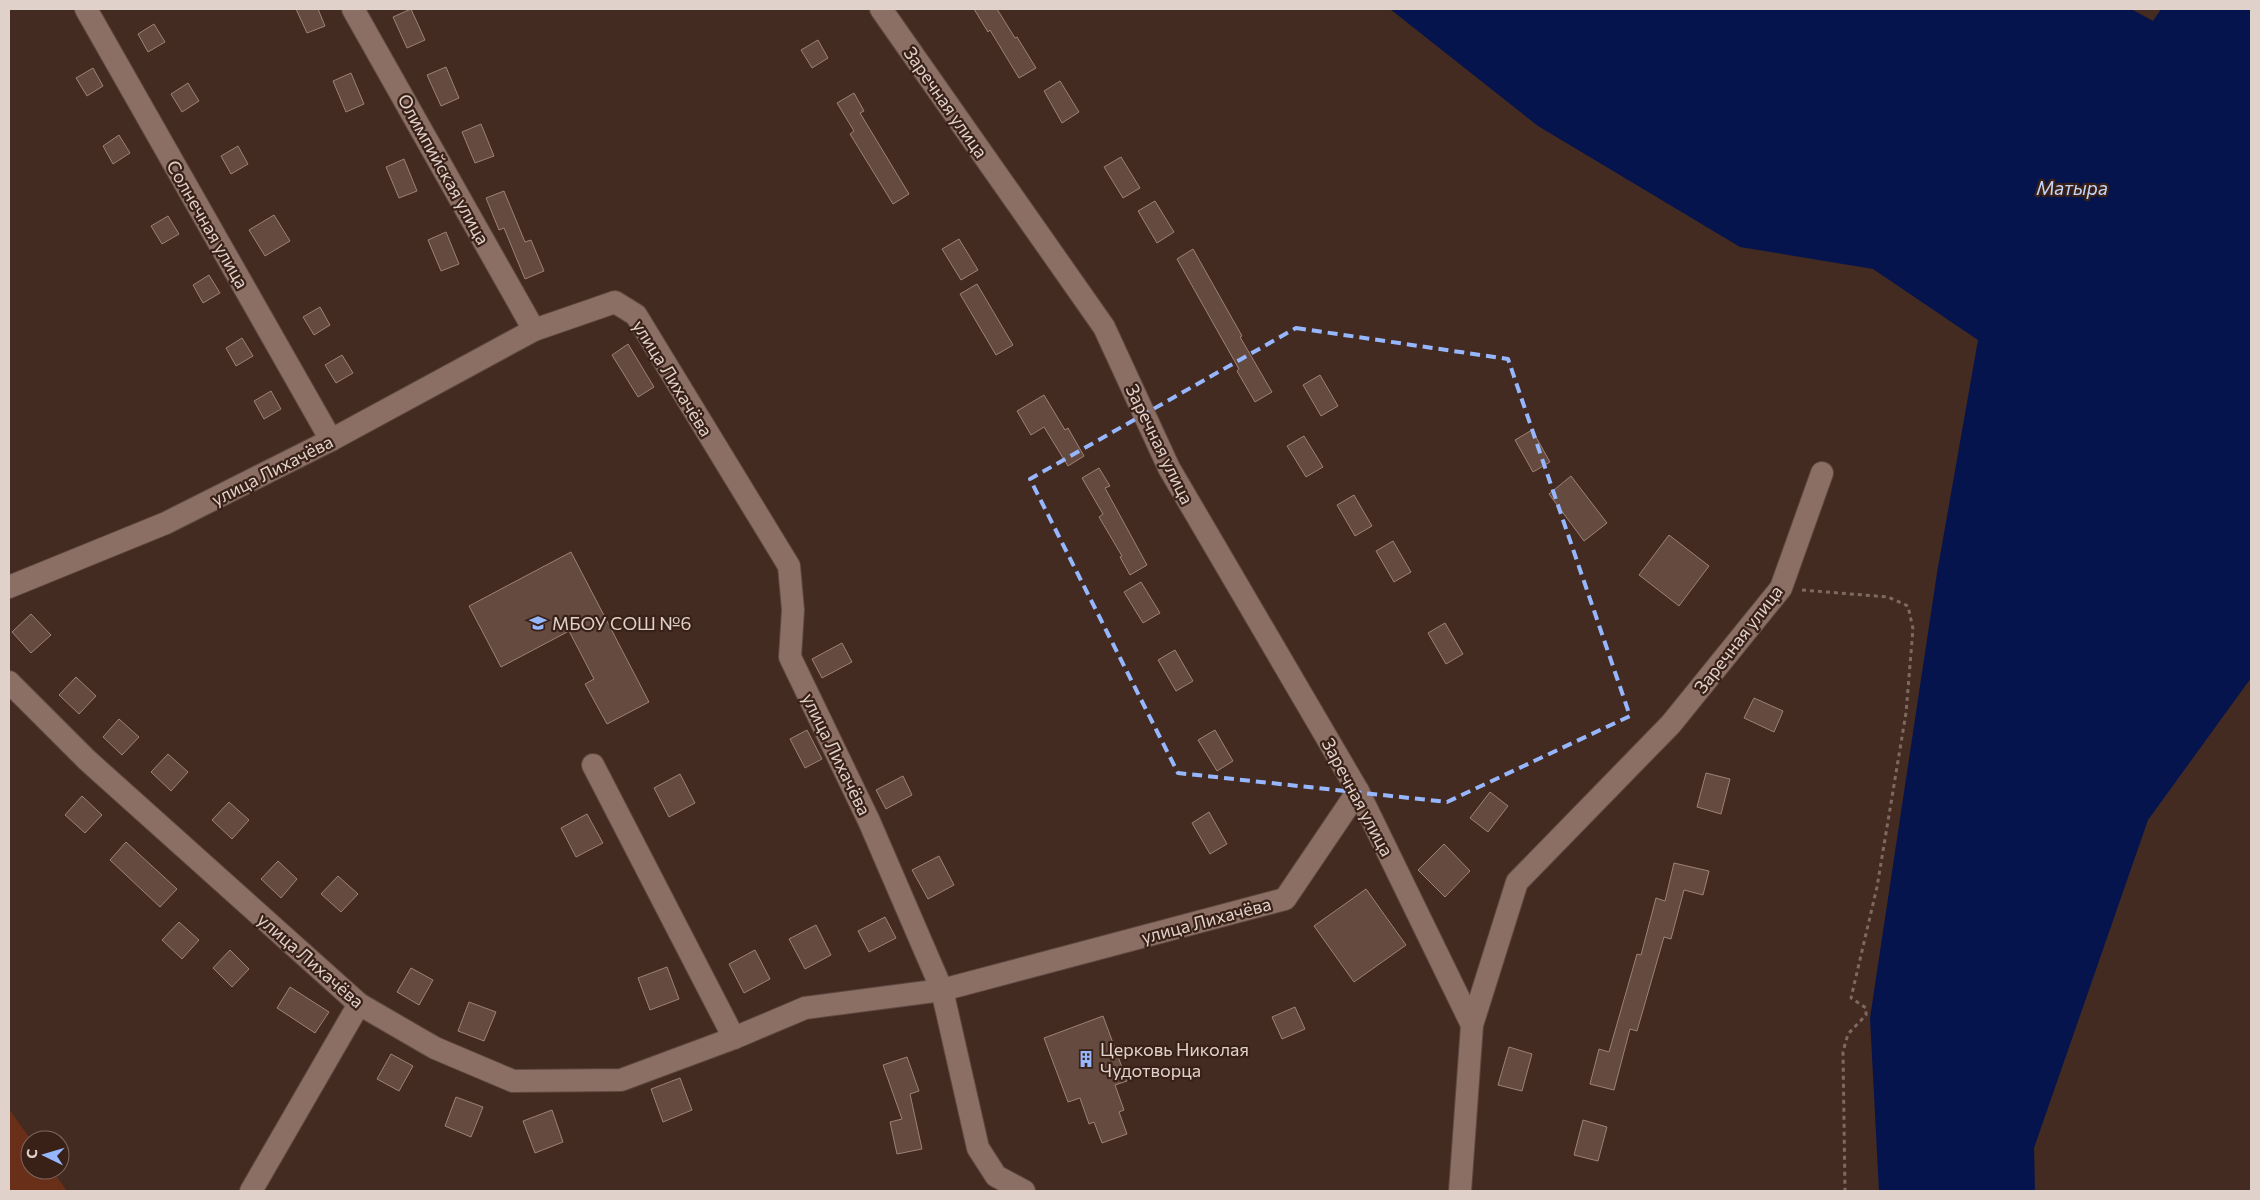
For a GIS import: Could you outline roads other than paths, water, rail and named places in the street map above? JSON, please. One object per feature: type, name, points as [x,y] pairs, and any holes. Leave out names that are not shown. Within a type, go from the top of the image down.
[{"type":"street","name":"Солнечная улица","points":[[86,9],[331,440]]},
{"type":"street","name":"Олимпийская улица","points":[[353,9],[534,330]]},
{"type":"street","name":"Заречная улица","points":[[881,9],[1104,326],[1168,468],[1358,791],[1472,1025]]},
{"type":"street","name":"улица Лихачёва","points":[[9,587],[166,523],[331,440],[534,330],[616,302],[636,315],[789,566],[793,610],[790,657],[869,821],[942,990],[978,1148],[998,1184],[1024,1191]]},
{"type":"street","name":"Заречная улица","points":[[1472,1025],[1517,882],[1671,724],[1781,588],[1822,473]]},
{"type":"street","name":"улица Лихачёва","points":[[9,682],[87,760],[359,1004],[435,1048],[513,1081],[621,1080],[734,1038],[805,1008],[942,990],[1285,899],[1358,791]]},
{"type":"street","points":[[593,765],[734,1038]]},
{"type":"street","points":[[251,1191],[359,1004]]},
{"type":"street","points":[[1460,1191],[1472,1025]]},
{"type":"water","name":"Матыра","points":[[1390,9],[2131,9],[2153,21],[2161,9],[2251,9],[2251,678],[2148,820],[2034,1148],[2035,1191],[1879,1191],[1870,1018],[1937,573],[1978,340],[1873,269],[1740,247],[1538,126]]},
{"type":"place","name":"МБОУ СОШ №6","points":[[538,623]]},
{"type":"place","name":"Церковь Николая Чудотворца","points":[[1086,1059]]}]
